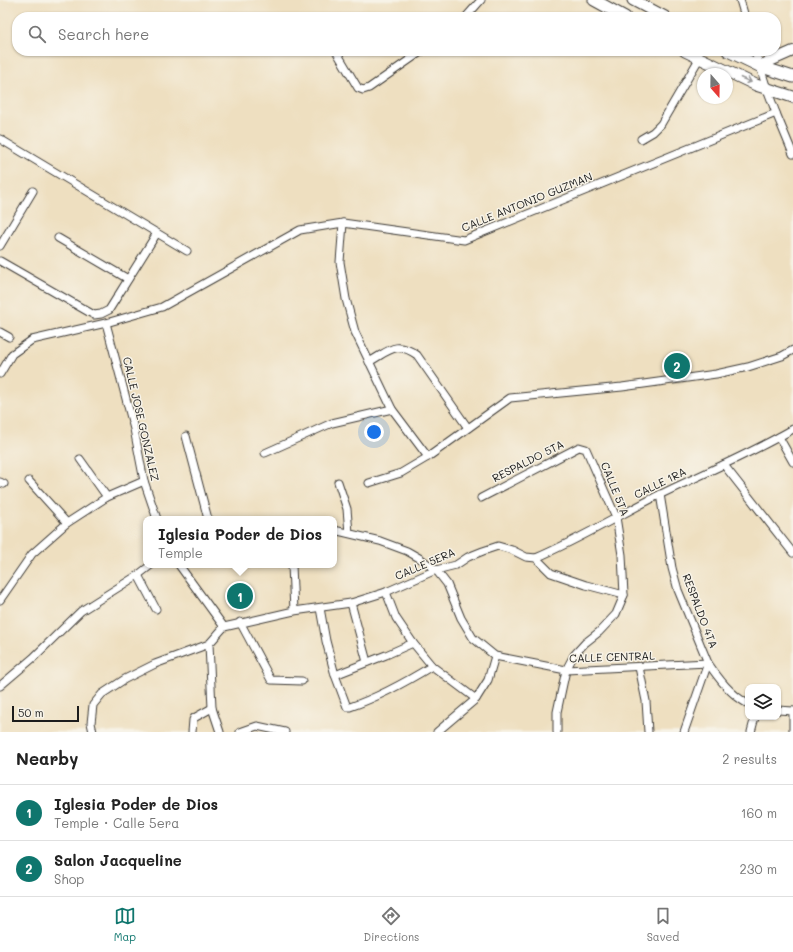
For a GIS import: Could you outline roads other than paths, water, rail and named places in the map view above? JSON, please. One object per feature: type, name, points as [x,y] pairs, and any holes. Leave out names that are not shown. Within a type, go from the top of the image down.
[{"type":"main road","points":[[594,0],[616,12]]},
{"type":"main road","points":[[633,0],[656,12]]},
{"type":"main road","points":[[759,66],[793,51]]},
{"type":"main road","points":[[695,56],[767,89],[793,97]]},
{"type":"main road","points":[[738,56],[759,66],[793,77]]},
{"type":"street","points":[[470,12],[481,0]]},
{"type":"street","points":[[740,0],[744,12]]},
{"type":"street","points":[[339,56],[358,88],[363,90],[369,88],[415,56]]},
{"type":"street","points":[[756,56],[767,89],[793,154]]},
{"type":"street","points":[[641,139],[653,132],[661,124],[699,58]]},
{"type":"street","name":"CALLE ANTONIO GUZMAN","points":[[0,374],[12,354],[32,340],[106,323],[162,307],[300,230],[343,223],[464,240],[776,113]]},
{"type":"street","points":[[0,139],[187,251]]},
{"type":"street","points":[[0,246],[33,191]]},
{"type":"street","points":[[343,223],[340,262],[346,300],[355,332],[392,409],[428,458]]},
{"type":"street","points":[[0,261],[94,315],[101,314],[109,310],[157,233]]},
{"type":"street","points":[[58,238],[128,279]]},
{"type":"street","name":"CALLE JOSE GONZALEZ","points":[[106,323],[134,429],[144,481],[156,516]]},
{"type":"street","points":[[0,332],[9,337]]},
{"type":"street","points":[[369,362],[395,347],[408,348],[417,355],[468,428]]},
{"type":"street","points":[[369,482],[401,473],[428,458],[510,398],[622,387],[716,374],[748,367],[782,356],[793,350]]},
{"type":"street","points":[[265,453],[332,423],[392,409]]},
{"type":"street","name":"CALLE 1RA","points":[[536,558],[660,494],[724,465],[779,437],[793,428]]},
{"type":"street","points":[[186,436],[207,516]]},
{"type":"street","points":[[779,437],[793,462]]},
{"type":"street","name":"RESPALDO 5TA","points":[[481,498],[579,447],[586,449]]},
{"type":"street","name":"CALLE 5TA","points":[[557,732],[557,712],[566,670],[574,655],[616,614],[624,595],[622,555],[616,517],[586,449]]},
{"type":"street","points":[[80,459],[107,497]]},
{"type":"street","points":[[724,465],[793,553]]},
{"type":"street","points":[[29,481],[67,523]]},
{"type":"street","points":[[0,600],[32,554],[67,523],[107,497],[144,481]]},
{"type":"street","points":[[338,482],[347,509],[349,533]]},
{"type":"street","name":"RESPALDO 4TA","points":[[660,494],[672,568],[678,590],[708,663],[684,732]]},
{"type":"street","name":"CALLE CENTRAL","points":[[337,531],[380,541],[407,551],[436,570],[446,584],[461,618],[473,638],[495,656],[566,670],[708,663]]},
{"type":"street","name":"CALLE 5ERA","points":[[224,627],[240,622],[294,611],[351,603],[386,592],[436,570],[456,564],[468,557],[498,546],[512,550],[526,557],[536,558],[551,573],[586,585],[624,595]]},
{"type":"street","points":[[0,686],[33,658],[80,612],[146,568]]},
{"type":"street","points":[[93,732],[91,723],[93,705],[102,694],[125,678],[155,664],[209,644],[224,627],[181,568]]},
{"type":"street","points":[[292,568],[294,611]]},
{"type":"street","points":[[138,575],[156,609]]},
{"type":"street","points":[[386,592],[396,618],[413,643],[432,666],[476,699]]},
{"type":"street","points":[[351,603],[367,662]]},
{"type":"street","points":[[320,608],[326,641],[335,675],[347,707],[377,697],[432,666]]},
{"type":"street","points":[[240,622],[271,680],[302,681]]},
{"type":"street","points":[[335,675],[386,656],[413,643]]},
{"type":"street","points":[[209,644],[212,708],[220,732]]},
{"type":"street","points":[[437,732],[476,699],[488,680],[495,656]]},
{"type":"street","points":[[708,663],[723,684],[738,698],[745,702]]},
{"type":"street","points":[[639,667],[646,701],[648,732]]},
{"type":"street","points":[[192,732],[194,718],[212,708]]},
{"type":"street","points":[[781,710],[793,711],[793,732]]},
{"type":"street","points":[[751,732],[753,720]]},
{"type":"street","points":[[240,732],[257,726],[285,732]]},
{"type":"place","name":"Salon Jacqueline","points":[[677,366]]},
{"type":"place","name":"Iglesia Poder de Dios","points":[[240,596]]}]
